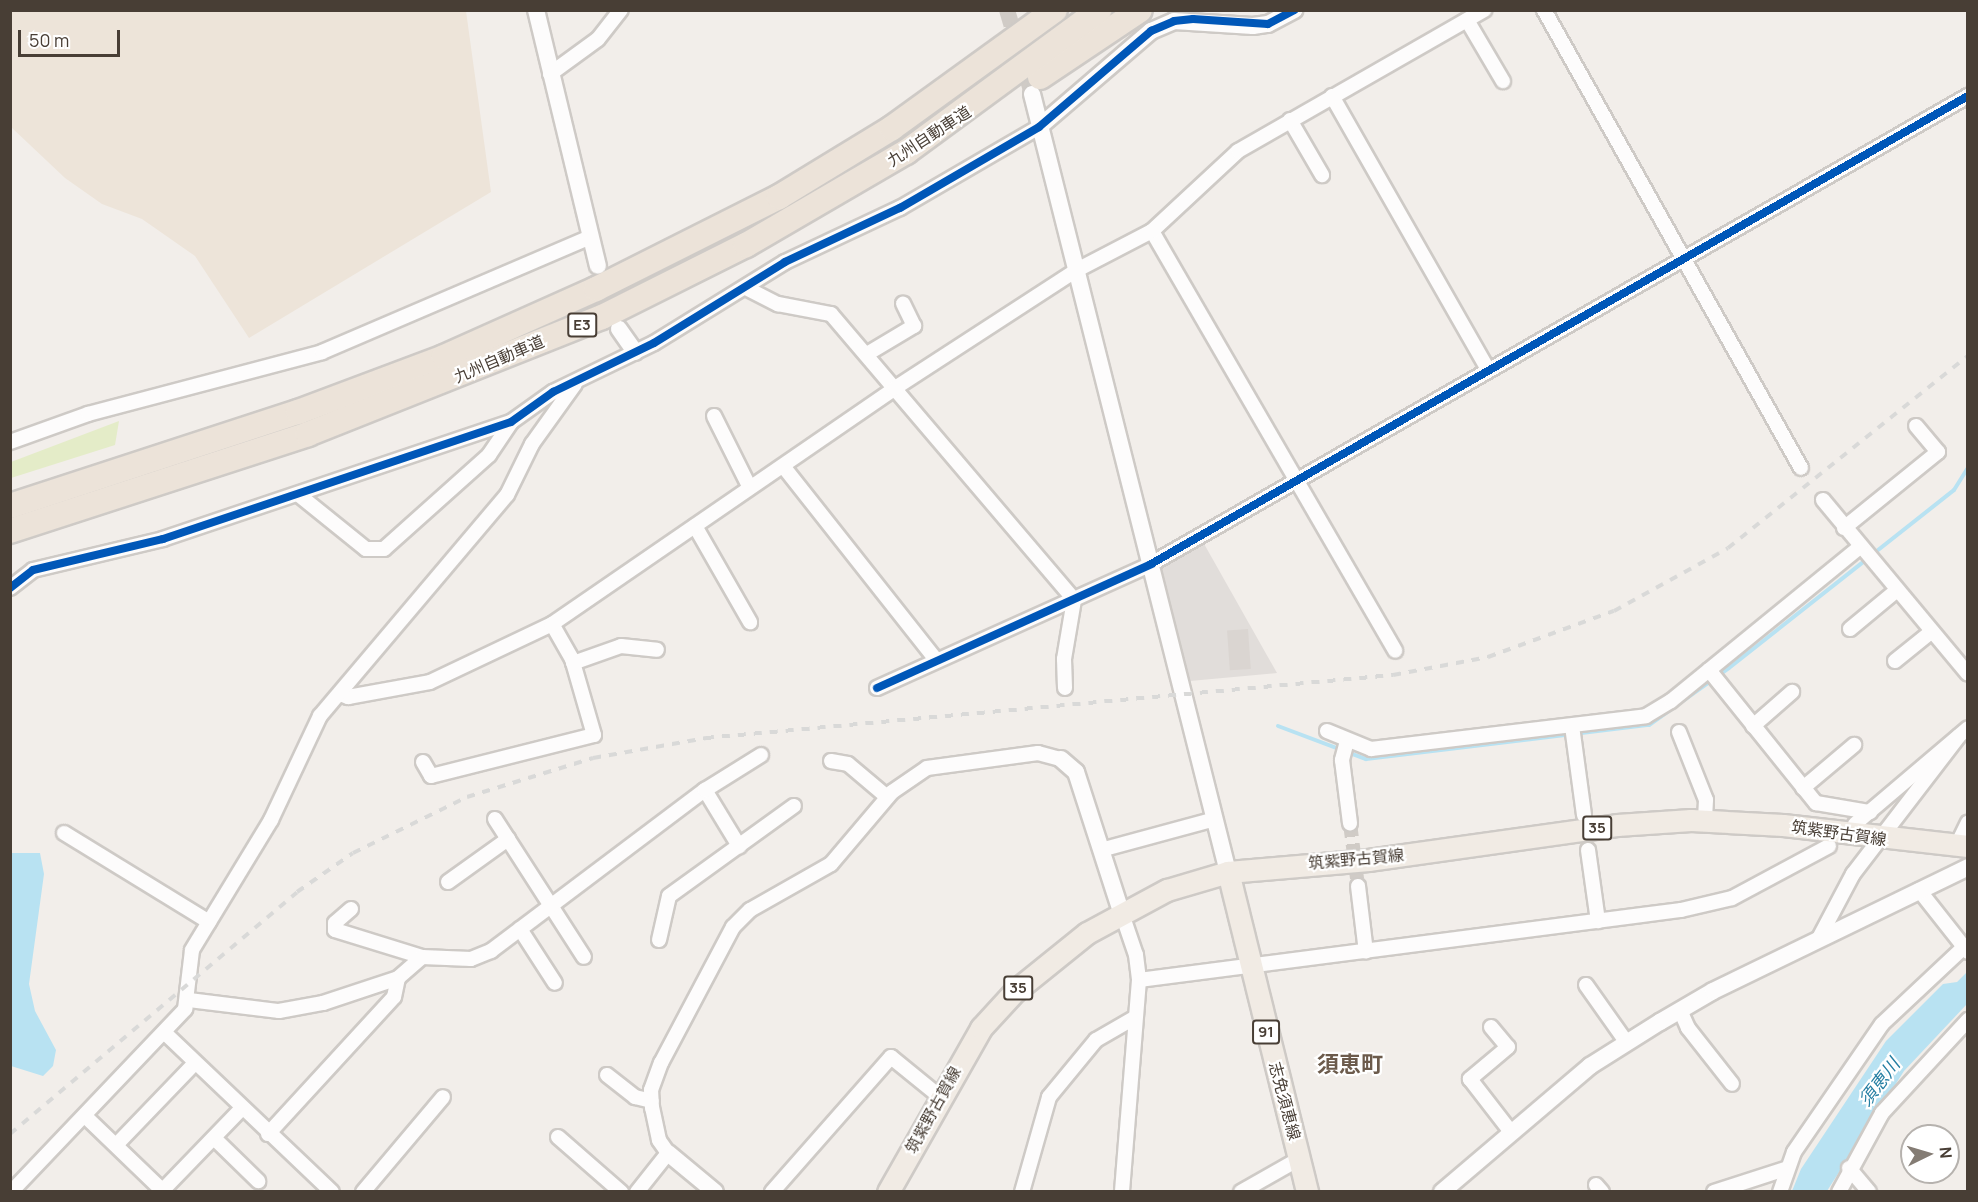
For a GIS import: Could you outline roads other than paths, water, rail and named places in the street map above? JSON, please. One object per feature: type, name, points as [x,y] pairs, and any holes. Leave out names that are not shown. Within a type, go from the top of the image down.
[{"type":"highway","points":[[779,197],[922,99],[1029,10]]},
{"type":"highway","name":"九州自動車道","points":[[10,506],[287,415],[444,357],[596,289],[779,197],[892,128],[1055,10]]},
{"type":"highway","name":"九州自動車道","points":[[10,531],[308,434],[450,380],[602,316],[828,199],[963,114],[1100,10]]},
{"type":"highway","points":[[828,199],[952,135],[1140,10]]},
{"type":"main road","name":"筑紫野古賀線","points":[[888,1191],[939,1096],[981,1028],[1015,991],[1044,963],[1121,911],[1167,890],[1228,872],[1368,860],[1617,825],[1706,821],[1783,825],[1883,839],[1963,845]]},
{"type":"main road","name":"志免須恵線","points":[[1228,872],[1307,1191]]},
{"type":"street","points":[[536,10],[598,266]]},
{"type":"street","points":[[550,74],[598,39],[621,10]]},
{"type":"street","points":[[10,588],[33,570],[163,539],[511,422],[553,392],[575,384],[748,289],[784,262],[900,208],[1039,127],[1151,31],[1174,21],[1253,26],[1268,24],[1294,10]]},
{"type":"street","points":[[340,694],[348,697],[430,682],[552,624],[896,388],[1077,270],[1152,231],[1238,151],[1484,10]]},
{"type":"street","points":[[1544,10],[1801,468]]},
{"type":"street","points":[[1467,20],[1503,81]]},
{"type":"street","points":[[1032,94],[1228,872]]},
{"type":"street","points":[[1332,96],[1488,370]]},
{"type":"street","points":[[878,688],[1151,564],[1295,478],[1968,96]]},
{"type":"street","points":[[1290,120],[1322,175]]},
{"type":"street","points":[[1152,231],[1395,651]]},
{"type":"street","points":[[10,442],[88,414],[322,352],[590,237]]},
{"type":"street","points":[[748,289],[778,304],[831,314],[1074,600],[1064,659],[1065,688]]},
{"type":"street","points":[[867,354],[914,326],[903,303]]},
{"type":"street","points":[[619,329],[635,352]]},
{"type":"street","points":[[11,1191],[166,1034],[189,1000],[192,950],[271,820],[305,741],[450,557],[507,495],[532,444],[575,384]]},
{"type":"street","points":[[714,416],[750,488]]},
{"type":"street","points":[[299,495],[366,549],[384,549],[489,455],[511,422]]},
{"type":"street","points":[[1844,528],[1938,452],[1916,426]]},
{"type":"street","points":[[783,466],[937,662]]},
{"type":"street","points":[[1823,501],[1968,674]]},
{"type":"street","points":[[695,526],[750,622]]},
{"type":"street","points":[[1327,731],[1371,749],[1572,726],[1652,713],[1709,670],[1860,547]]},
{"type":"street","points":[[1850,629],[1897,590]]},
{"type":"street","points":[[423,762],[431,776],[594,735],[573,663],[552,624]]},
{"type":"street","points":[[1895,662],[1931,632]]},
{"type":"street","points":[[573,663],[621,646],[657,650]]},
{"type":"street","points":[[1709,670],[1816,803],[1870,812]]},
{"type":"street","points":[[1753,726],[1792,692]]},
{"type":"street","points":[[1572,726],[1584,815]]},
{"type":"street","points":[[1679,732],[1706,800],[1706,821]]},
{"type":"street","points":[[1855,824],[1963,732]]},
{"type":"street","points":[[1818,940],[1853,874],[1883,839],[1963,732]]},
{"type":"street","points":[[1347,741],[1342,760],[1350,823]]},
{"type":"street","points":[[1803,788],[1854,745]]},
{"type":"street","points":[[715,1191],[668,1153],[659,1140],[651,1101],[661,1063],[733,927],[750,910],[831,864],[905,779],[927,768],[1038,753],[1061,759],[1076,772],[1136,955],[1139,980],[1134,1017],[1122,1191]]},
{"type":"street","points":[[351,909],[335,923],[335,930],[422,957],[471,959],[520,929],[705,790],[761,755]]},
{"type":"street","points":[[831,761],[848,764],[887,797]]},
{"type":"street","points":[[705,790],[739,846]]},
{"type":"street","points":[[659,939],[669,897],[794,806]]},
{"type":"street","points":[[495,819],[584,957]]},
{"type":"street","points":[[1101,850],[1215,819]]},
{"type":"street","points":[[1963,845],[1968,822]]},
{"type":"street","points":[[64,833],[209,922]]},
{"type":"street","points":[[448,882],[508,839]]},
{"type":"street","points":[[1139,980],[1598,921],[1731,898],[1829,846]]},
{"type":"street","points":[[1588,850],[1598,921]]},
{"type":"street","points":[[1442,1191],[1590,1066],[1680,1010],[1968,867]]},
{"type":"street","points":[[1358,886],[1366,952]]},
{"type":"street","points":[[1780,1191],[1785,1169],[1823,1106],[1882,1024],[1966,949],[1919,890]]},
{"type":"street","points":[[520,929],[555,983]]},
{"type":"street","points":[[189,1000],[279,1011],[323,1004],[398,978],[422,957]]},
{"type":"street","points":[[268,1134],[394,996],[398,978]]},
{"type":"street","points":[[1586,985],[1627,1043]]},
{"type":"street","points":[[1680,1010],[1688,1028],[1732,1084]]},
{"type":"street","points":[[1022,1191],[1049,1097],[1096,1040],[1134,1017]]},
{"type":"street","points":[[1839,1191],[1849,1168],[1882,1113],[1968,1020]]},
{"type":"street","points":[[1491,1027],[1508,1047],[1470,1079],[1511,1132]]},
{"type":"street","points":[[166,1034],[268,1134],[332,1191]]},
{"type":"street","points":[[772,1191],[891,1057],[939,1096]]},
{"type":"street","points":[[118,1143],[195,1063]]},
{"type":"street","points":[[607,1075],[635,1097],[651,1101]]},
{"type":"street","points":[[363,1191],[443,1097]]},
{"type":"street","points":[[86,1117],[118,1143],[162,1191],[242,1108]]},
{"type":"street","points":[[558,1137],[621,1191]]},
{"type":"street","points":[[214,1138],[258,1181]]},
{"type":"street","points":[[637,1191],[668,1153]]},
{"type":"street","points":[[1241,1191],[1299,1159]]},
{"type":"street","points":[[1849,1168],[1869,1191]]},
{"type":"street","points":[[1714,1191],[1785,1169]]},
{"type":"water","points":[[11,853],[40,853],[44,874],[29,984],[35,1011],[56,1050],[53,1066],[43,1076],[11,1066]]},
{"type":"water","name":"須恵川","points":[[1967,972],[1967,1004],[1904,1071],[1827,1191],[1792,1191],[1801,1169],[1886,1041],[1943,984],[1957,982]]},
{"type":"waterway","points":[[1873,554],[1954,490],[1968,468]]},
{"type":"waterway","points":[[1278,726],[1366,759],[1649,725],[1729,668],[1867,559]]},
{"type":"tunnel","points":[[1007,10],[1032,94]]},
{"type":"tunnel","points":[[1350,823],[1358,886]]},
{"type":"railway","points":[[10,1134],[297,892],[353,853],[467,797],[593,758],[706,738],[1393,675],[1488,657],[1614,611],[1728,548],[1968,356]]},
{"type":"district","name":"須恵町","points":[[1350,1065]]}]
